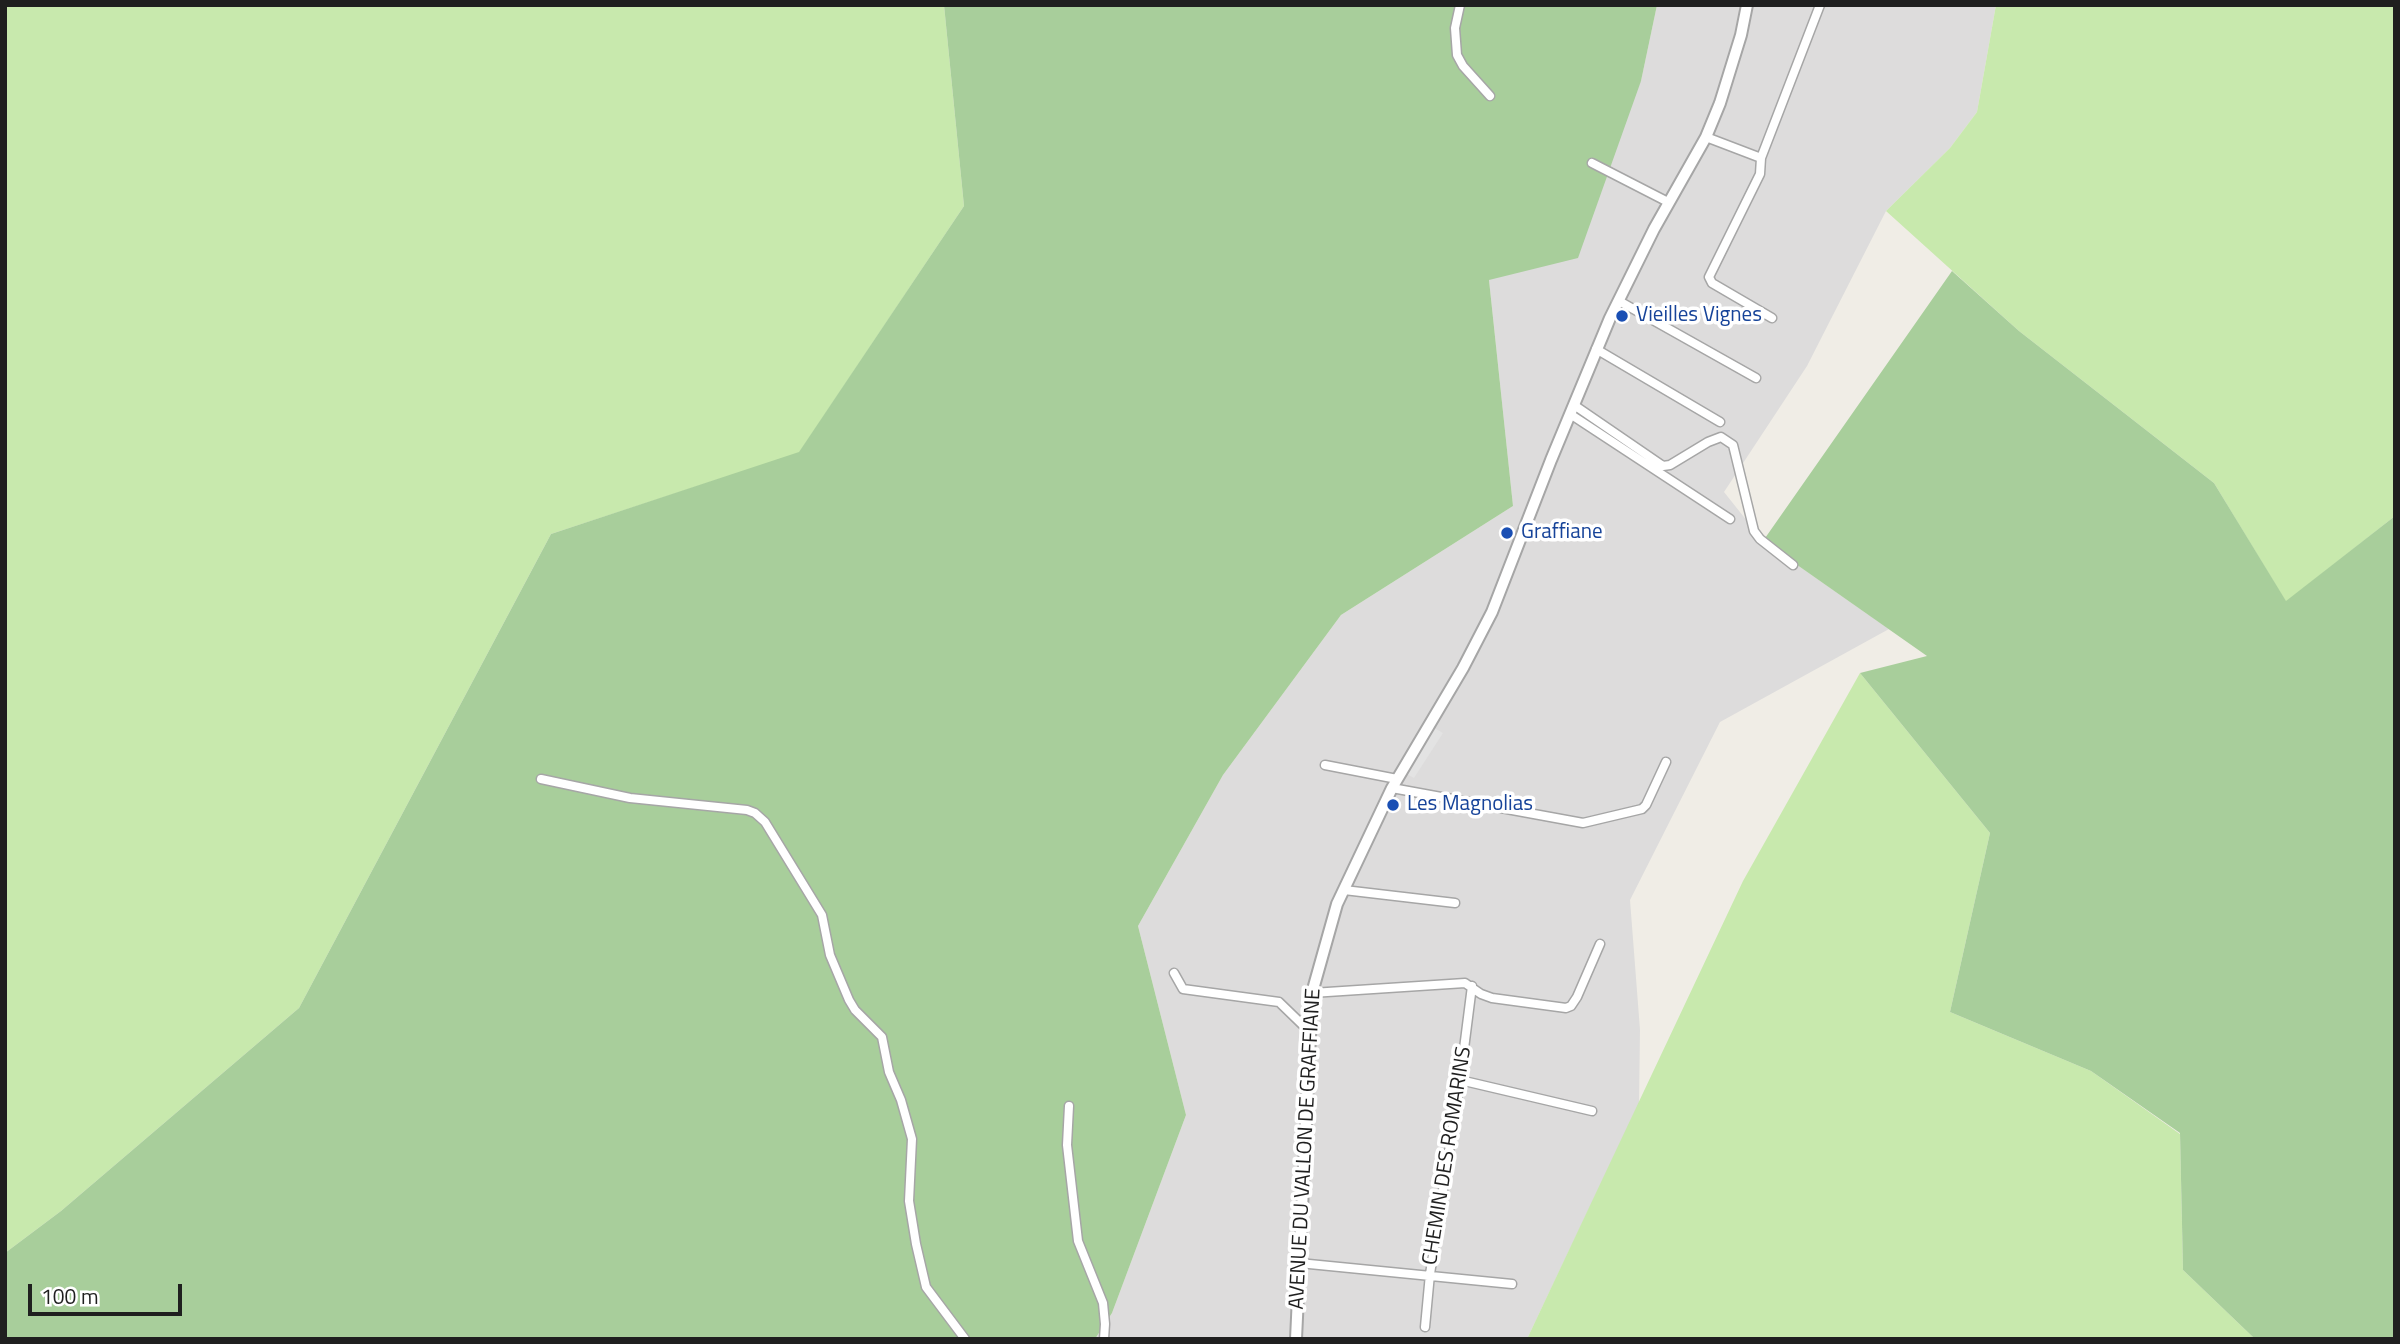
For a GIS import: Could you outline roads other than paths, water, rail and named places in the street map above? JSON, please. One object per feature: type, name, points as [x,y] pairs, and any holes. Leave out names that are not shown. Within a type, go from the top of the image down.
[{"type":"street","points":[[1460,5],[1455,28],[1457,55],[1463,66],[1490,96]]},
{"type":"street","name":"AVENUE DU VALLON DE GRAFFIANE","points":[[1296,1339],[1312,993],[1337,904],[1394,784],[1463,668],[1492,612],[1572,409],[1619,300],[1668,202],[1706,137],[1731,70],[1747,5]]},
{"type":"street","points":[[1772,318],[1712,283],[1709,277],[1760,174],[1761,158],[1820,5]]},
{"type":"street","points":[[1706,137],[1761,158]]},
{"type":"street","points":[[1592,163],[1668,202]]},
{"type":"street","points":[[1619,300],[1756,378]]},
{"type":"street","points":[[1597,349],[1720,422]]},
{"type":"street","points":[[1572,409],[1730,519]]},
{"type":"street","points":[[1572,409],[1663,466],[1670,465],[1721,437],[1733,445],[1754,531],[1760,539],[1794,565]]},
{"type":"street","points":[[1325,765],[1394,784],[1583,823],[1642,809],[1647,805],[1666,762]]},
{"type":"street","points":[[541,779],[630,798],[747,810],[765,822],[822,915],[830,955],[849,1000],[861,1017],[882,1037],[889,1072],[901,1100],[912,1139],[909,1201],[926,1287],[965,1339]]},
{"type":"street","points":[[1344,890],[1455,903]]},
{"type":"street","points":[[1312,993],[1455,983],[1472,986],[1481,994],[1492,998],[1566,1008],[1574,1003],[1600,944]]},
{"type":"street","points":[[1174,973],[1183,989],[1279,1002],[1310,1032]]},
{"type":"street","name":"CHEMIN DES ROMARINS","points":[[1425,1327],[1430,1274],[1472,986]]},
{"type":"street","points":[[1460,1080],[1591,1111]]},
{"type":"street","points":[[1069,1106],[1067,1145],[1078,1241],[1103,1303],[1104,1339]]},
{"type":"street","points":[[1299,1263],[1512,1284]]},
{"type":"place","name":"Vieilles Vignes","points":[[1622,316]]},
{"type":"place","name":"Graffiane","points":[[1507,533]]},
{"type":"place","name":"Les Magnolias","points":[[1393,805]]}]
